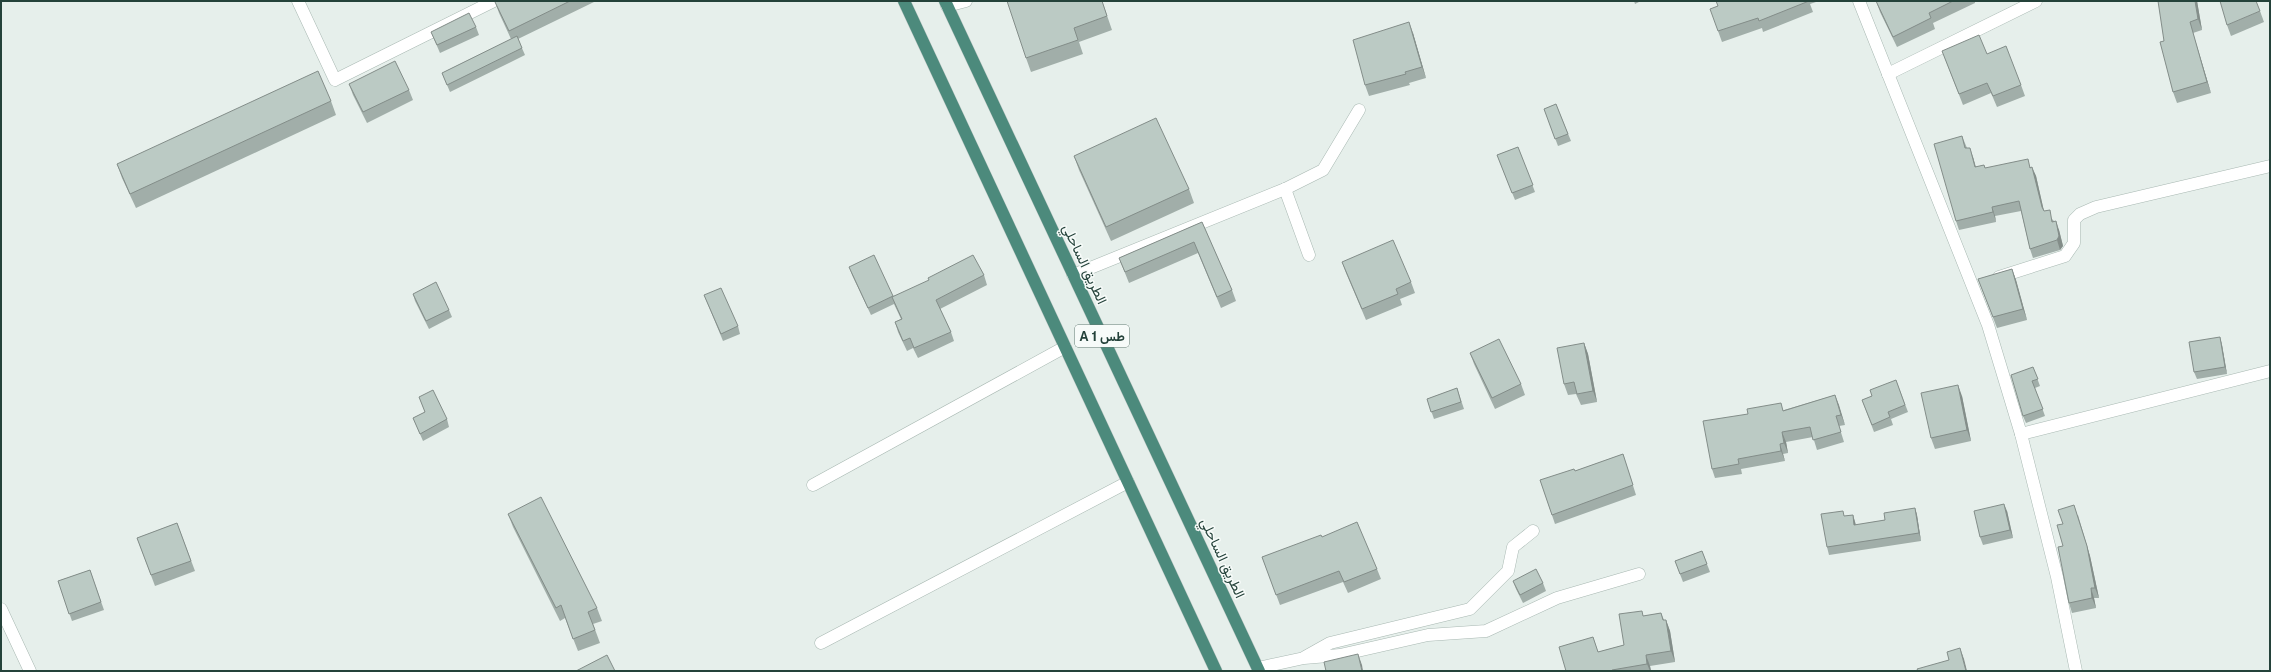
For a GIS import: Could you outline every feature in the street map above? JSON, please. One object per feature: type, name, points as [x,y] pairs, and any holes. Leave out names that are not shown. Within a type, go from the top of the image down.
[{"type":"highway","name":"A 1 طس","points":[[904,1],[1216,671]]},
{"type":"highway","name":"الطريق الساحلي","points":[[946,4],[1258,670]]},
{"type":"street","points":[[298,1],[335,80],[494,1]]},
{"type":"street","points":[[946,4],[966,1]]},
{"type":"street","points":[[1859,1],[1988,326],[2021,434],[2057,577],[2076,671]]},
{"type":"street","points":[[1888,74],[2036,1]]},
{"type":"street","points":[[1073,275],[1285,189],[1323,170],[1359,110]]},
{"type":"street","points":[[1972,285],[2065,256],[2074,243],[2074,220],[2080,214],[2096,207],[2270,166]]},
{"type":"street","points":[[1285,189],[1309,255]]},
{"type":"street","points":[[814,485],[1065,347]]},
{"type":"street","points":[[2021,434],[2270,371]]},
{"type":"street","points":[[821,643],[1128,482]]},
{"type":"street","points":[[1304,658],[1330,643],[1470,609],[1508,572],[1513,547],[1533,531]]},
{"type":"street","points":[[1258,670],[1304,658],[1340,654],[1428,635],[1486,631],[1558,598],[1639,574]]},
{"type":"street","points":[[1,609],[30,671]]},
{"type":"building","points":[[570,1],[509,31],[495,2]]},
{"type":"building","points":[[1007,1],[1102,1],[1107,16],[1074,28],[1078,40],[1026,58]]},
{"type":"building","points":[[1716,1],[1809,1],[1759,21],[1758,18],[1718,31],[1710,9],[1718,6]]},
{"type":"building","points":[[1876,1],[1953,1],[1929,13],[1931,18],[1893,37]]},
{"type":"building","points":[[2158,1],[2195,1],[2198,19],[2190,22],[2207,82],[2173,92],[2160,42],[2164,41]]},
{"type":"building","points":[[2220,1],[2256,1],[2260,11],[2227,25]]},
{"type":"building","points":[[469,13],[476,27],[437,45],[431,32]]},
{"type":"building","points":[[1409,22],[1422,67],[1405,72],[1406,74],[1365,85],[1353,40]]},
{"type":"building","points":[[1979,35],[1987,54],[2006,46],[2021,85],[1993,96],[1987,83],[1959,94],[1942,51]]},
{"type":"building","points":[[517,36],[522,48],[447,85],[442,73]]},
{"type":"building","points":[[395,61],[409,90],[363,112],[349,84]]},
{"type":"building","points":[[318,71],[331,101],[130,194],[117,164]]},
{"type":"building","points":[[1556,104],[1568,134],[1555,139],[1544,109]]},
{"type":"building","points":[[1156,118],[1189,189],[1106,227],[1074,156]]},
{"type":"building","points":[[1962,136],[1965,148],[1970,148],[1975,167],[1984,165],[1985,168],[2028,159],[2030,168],[2032,167],[2042,207],[2044,211],[2050,210],[2052,222],[2056,221],[2059,236],[2057,240],[2030,249],[2019,201],[1992,207],[1993,212],[1956,221],[1934,144]]},
{"type":"building","points":[[1518,147],[1533,185],[1512,193],[1497,155]]},
{"type":"building","points":[[1202,222],[1232,290],[1217,297],[1194,242],[1125,272],[1119,258]]},
{"type":"building","points":[[1393,240],[1411,282],[1396,289],[1398,294],[1362,309],[1342,262]]},
{"type":"building","points":[[874,255],[893,296],[868,308],[849,267]]},
{"type":"building","points":[[973,255],[984,275],[936,300],[951,332],[914,348],[910,338],[903,341],[895,322],[902,319],[892,297],[929,280],[928,278]]},
{"type":"building","points":[[2012,269],[2023,309],[1993,317],[1978,279]]},
{"type":"building","points":[[436,282],[449,310],[426,321],[413,294]]},
{"type":"building","points":[[721,288],[738,326],[721,334],[704,295]]},
{"type":"building","points":[[2220,337],[2225,367],[2194,372],[2189,342]]},
{"type":"building","points":[[1499,339],[1521,384],[1492,398],[1470,353]]},
{"type":"building","points":[[1584,343],[1593,391],[1577,394],[1574,382],[1564,384],[1557,348]]},
{"type":"building","points":[[2033,367],[2038,379],[2032,381],[2043,409],[2023,416],[2011,375]]},
{"type":"building","points":[[1896,380],[1905,405],[1888,412],[1890,417],[1872,425],[1862,400],[1872,396],[1870,390]]},
{"type":"building","points":[[1958,385],[1967,430],[1931,438],[1921,393]]},
{"type":"building","points":[[1457,388],[1461,402],[1431,412],[1427,399]]},
{"type":"building","points":[[433,390],[447,419],[420,434],[413,418],[425,412],[419,397]]},
{"type":"building","points":[[1835,395],[1841,415],[1836,416],[1841,432],[1813,440],[1810,427],[1782,432],[1784,443],[1780,444],[1781,451],[1738,459],[1739,464],[1712,469],[1703,421],[1748,414],[1747,409],[1781,403],[1783,411]]},
{"type":"building","points":[[1623,454],[1633,485],[1552,515],[1540,480],[1574,469],[1575,471]]},
{"type":"building","points":[[541,497],[597,608],[588,612],[595,630],[573,639],[561,605],[556,608],[508,514]]},
{"type":"building","points":[[2004,504],[2010,530],[1980,537],[1974,511]]},
{"type":"building","points":[[2074,505],[2087,546],[2095,588],[2091,588],[2092,598],[2069,603],[2058,547],[2063,546],[2057,525],[2063,524],[2058,510]]},
{"type":"building","points":[[1915,508],[1919,533],[1827,547],[1821,514],[1843,511],[1844,516],[1853,515],[1854,525],[1885,520],[1884,513]]},
{"type":"building","points":[[1357,522],[1377,569],[1344,582],[1339,571],[1276,595],[1262,557],[1321,535],[1322,537]]},
{"type":"building","points":[[177,523],[191,561],[151,575],[137,538]]},
{"type":"building","points":[[1702,551],[1707,564],[1680,574],[1675,561]]},
{"type":"building","points":[[1536,569],[1543,583],[1520,595],[1513,581]]},
{"type":"building","points":[[90,570],[101,602],[69,614],[58,581]]},
{"type":"building","points":[[1642,611],[1643,616],[1661,613],[1663,620],[1666,620],[1671,651],[1646,655],[1647,664],[1612,671],[1566,671],[1559,647],[1593,637],[1598,652],[1624,645],[1619,614]]},
{"type":"building","points":[[1960,648],[1966,671],[1918,671],[1917,669],[1949,660],[1947,652]]},
{"type":"building","points":[[1358,654],[1362,671],[1326,671],[1324,662]]},
{"type":"building","points":[[607,655],[615,671],[576,671]]}]
